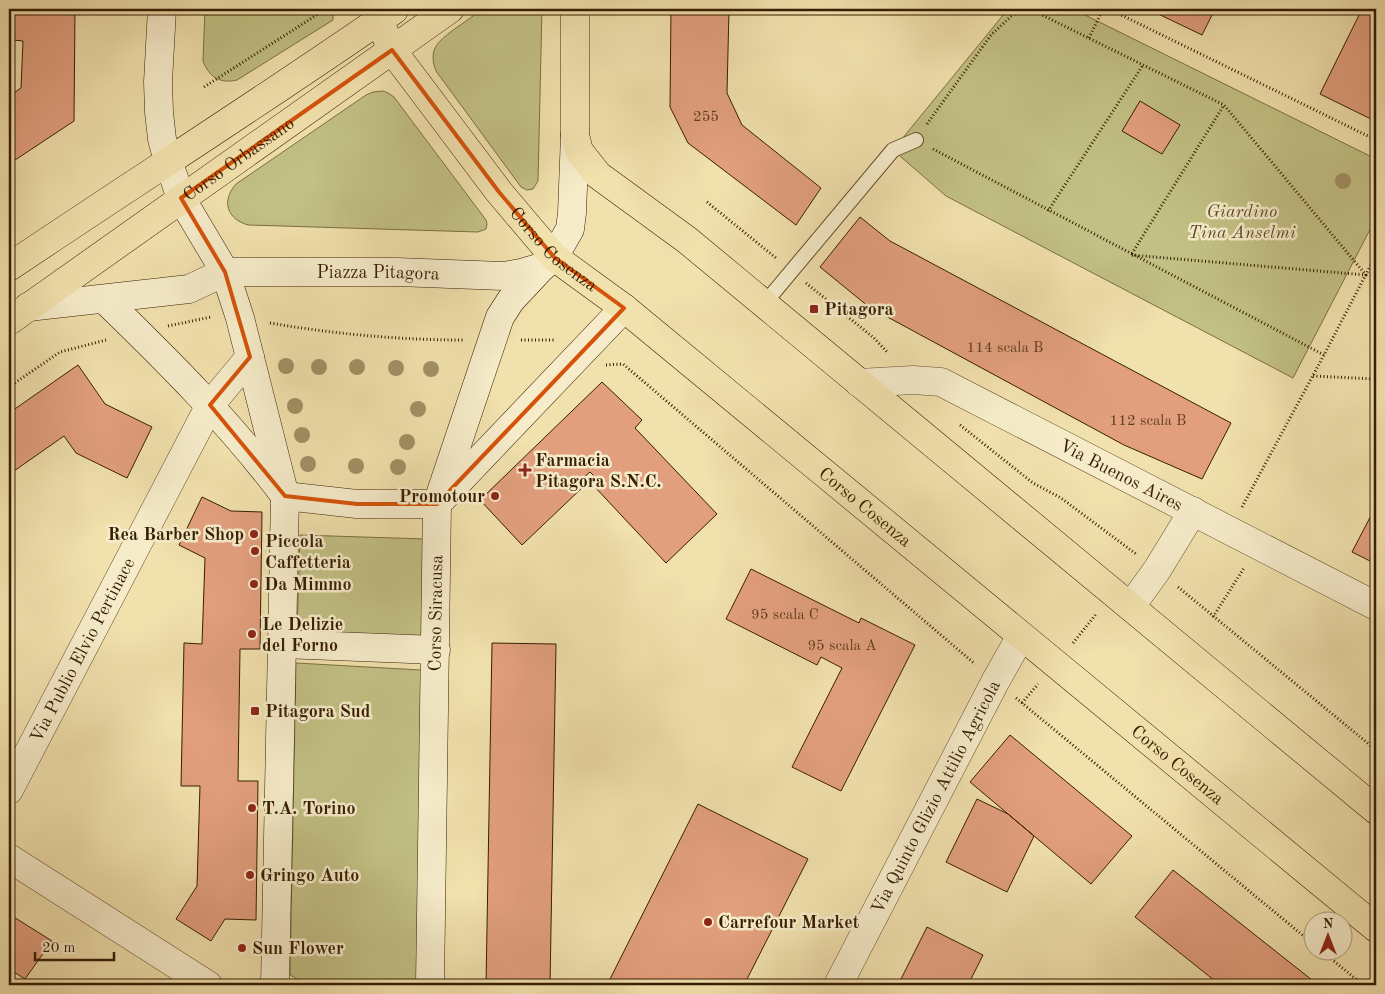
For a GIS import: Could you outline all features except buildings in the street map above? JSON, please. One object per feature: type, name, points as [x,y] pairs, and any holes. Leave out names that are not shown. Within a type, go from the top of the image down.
[{"type":"main road","name":"Corso Orbassano","points":[[18,314],[450,9]]},
{"type":"main road","points":[[575,9],[575,136],[579,151],[598,175],[678,233],[1376,810]]},
{"type":"main road","name":"Corso Orbassano","points":[[9,267],[251,107],[384,12]]},
{"type":"main road","points":[[384,12],[392,50]]},
{"type":"main road","name":"Corso Cosenza","points":[[392,50],[499,192],[548,262],[624,308],[1376,928]]},
{"type":"street","points":[[162,9],[158,82],[159,112],[168,161],[181,198],[225,272],[240,318],[286,496],[275,985]]},
{"type":"street","points":[[548,262],[570,229],[575,136]]},
{"type":"street","name":"Piazza Pitagora","points":[[225,272],[407,272],[503,276],[521,273],[548,262]]},
{"type":"street","name":"Corso Siracusa","points":[[430,985],[437,504],[500,317],[511,300],[548,262]]},
{"type":"street","name":"Corso Orbassano","points":[[18,314],[189,289],[225,272]]},
{"type":"street","points":[[105,300],[210,405],[286,496],[357,504],[437,504],[624,308]]},
{"type":"street","points":[[210,405],[250,356]]},
{"type":"street","name":"Via Buenos Aires","points":[[859,383],[913,380],[941,382],[1376,606]]},
{"type":"street","name":"Via Publio Elvio Pertinace","points":[[9,790],[210,405]]},
{"type":"street","points":[[1122,599],[1157,570],[1194,511]]},
{"type":"street","name":"Via Quinto Glizio Attilio Agricola","points":[[838,985],[995,682],[1022,636]]},
{"type":"street","points":[[282,644],[436,650]]},
{"type":"street","points":[[9,858],[208,985]]},
{"type":"lane","points":[[764,304],[793,272],[893,150],[916,140]]},
{"type":"path","points":[[204,87],[326,9]]},
{"type":"path","points":[[1019,9],[991,35],[916,140],[1131,255],[1324,355]]},
{"type":"path","points":[[1030,9],[1224,105],[1366,274]]},
{"type":"path","points":[[1089,38],[1103,9]]},
{"type":"path","points":[[1109,9],[1376,140]]},
{"type":"path","points":[[1048,211],[1143,65]]},
{"type":"path","points":[[1131,255],[1224,105]]},
{"type":"path","points":[[707,202],[874,338],[913,380]]},
{"type":"path","points":[[1131,255],[1366,274]]},
{"type":"path","points":[[1242,507],[1376,255]]},
{"type":"path","points":[[9,387],[60,352],[138,332],[215,317],[240,318],[334,333],[422,339],[557,340],[584,350],[604,365],[622,364],[995,682]]},
{"type":"path","points":[[1313,376],[1376,379]]},
{"type":"path","points":[[956,422],[1033,483],[1061,498],[1157,570],[1213,618],[1376,750]]},
{"type":"path","points":[[1136,554],[1122,599],[1056,664],[1022,702],[1302,935]]},
{"type":"path","points":[[1335,962],[1364,985]]},
{"type":"highlighted area","points":[[392,50],[499,192],[554,257],[624,308],[437,504],[357,504],[285,496],[210,405],[250,357],[225,272],[181,198]]},
{"type":"green space","points":[[205,9],[333,9],[333,20],[237,80],[225,81],[212,75],[205,67],[203,61]]},
{"type":"green space","points":[[483,9],[542,9],[538,181],[533,189],[527,190],[521,187],[436,71],[433,56],[434,50],[440,41]]},
{"type":"green space","name":"Giardino Tina Anselmi","points":[[1008,9],[1073,9],[1376,159],[1376,218],[1293,378],[946,196],[893,150]]},
{"type":"green space","points":[[383,91],[394,97],[486,220],[486,229],[478,232],[248,225],[231,214],[228,209],[229,197],[231,190],[236,184],[366,95]]},
{"type":"green space","points":[[300,535],[426,539],[423,636],[297,632]]},
{"type":"green space","points":[[296,663],[421,670],[417,985],[308,985],[290,975]]},
{"type":"place","name":"Pitagora","points":[[814,309]]},
{"type":"place","name":"Farmacia Pitagora S.N.C.","points":[[525,470]]},
{"type":"place","name":"Promotour","points":[[495,496]]},
{"type":"place","name":"Rea Barber Shop","points":[[254,534]]},
{"type":"place","name":"Piccola Caffetteria","points":[[255,551]]},
{"type":"place","name":"Da Mimmo","points":[[254,584]]},
{"type":"place","name":"Le Delizie del Forno","points":[[252,634]]},
{"type":"place","name":"Pitagora Sud","points":[[255,711]]},
{"type":"place","name":"T.A. Torino","points":[[252,808]]},
{"type":"place","name":"Gringo Auto","points":[[250,875]]},
{"type":"place","name":"Carrefour Market","points":[[708,922]]},
{"type":"place","name":"Sun Flower","points":[[242,948]]}]
